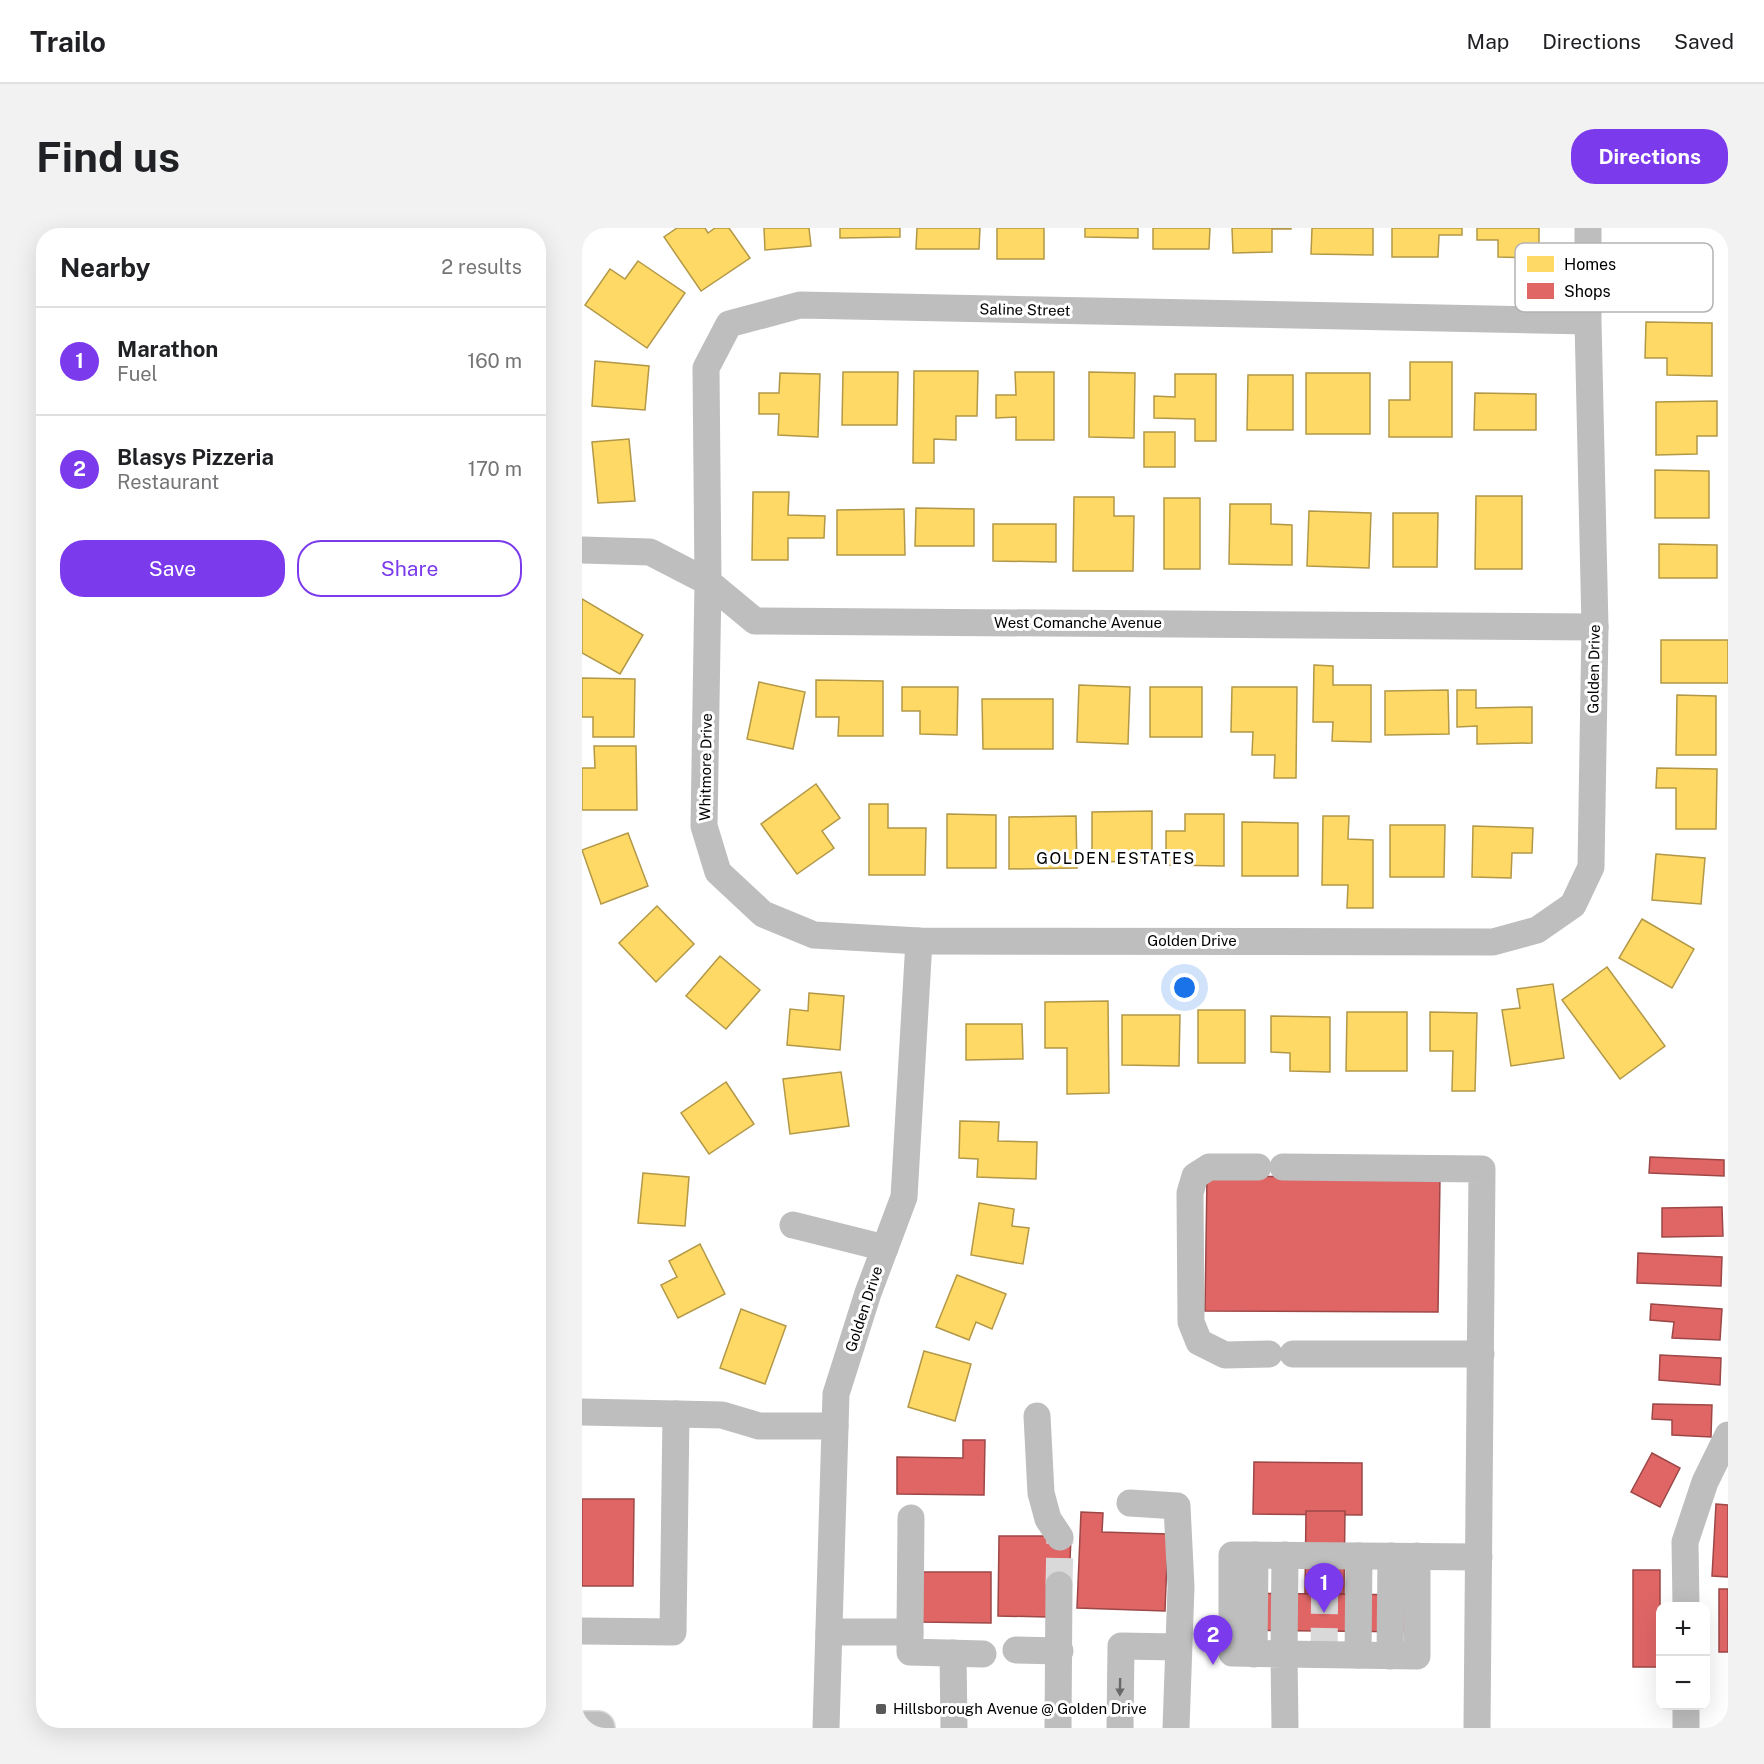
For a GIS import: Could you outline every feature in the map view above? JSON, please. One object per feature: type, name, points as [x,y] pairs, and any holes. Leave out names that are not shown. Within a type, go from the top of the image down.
[{"type":"main road","points":[[582,1728],[598,1728]]},
{"type":"street","name":"Saline Street","points":[[708,582],[706,368],[729,324],[800,305],[1588,321]]},
{"type":"street","name":"Golden Drive","points":[[826,1728],[836,1394],[868,1293],[904,1197],[919,941],[1493,942],[1537,930],[1573,905],[1591,867],[1595,627],[1588,312]]},
{"type":"street","name":"West Comanche Avenue","points":[[582,550],[650,552],[708,582],[754,621],[1595,627]]},
{"type":"street","name":"Whitmore Drive","points":[[708,582],[704,826],[718,872],[763,914],[814,935],[919,941]]},
{"type":"street","points":[[1477,1728],[1481,1354],[1482,1169],[1209,1167],[1195,1176],[1190,1193],[1191,1322],[1199,1342],[1225,1355],[1481,1354]]},
{"type":"street","points":[[793,1225],[885,1248]]},
{"type":"street","points":[[582,1412],[722,1415],[759,1426],[835,1426]]},
{"type":"street","points":[[582,1631],[674,1632],[676,1413]]},
{"type":"street","points":[[1037,1416],[1041,1493],[1048,1519],[1060,1537]]},
{"type":"street","points":[[1686,1602],[1685,1542],[1705,1482],[1728,1435]]},
{"type":"street","points":[[1130,1503],[1177,1506],[1180,1587],[1176,1728]]},
{"type":"street","points":[[911,1518],[910,1652],[983,1654]]},
{"type":"street","points":[[1418,1556],[1417,1656],[1232,1653],[1232,1555],[1418,1556],[1479,1557]]},
{"type":"street","points":[[1285,1555],[1285,1728]]},
{"type":"street","points":[[1358,1655],[1359,1556]]},
{"type":"street","points":[[1390,1556],[1390,1656]]},
{"type":"street","points":[[1058,1728],[1059,1585]]},
{"type":"street","points":[[829,1632],[910,1632]]},
{"type":"street","points":[[1120,1728],[1121,1647],[1178,1647]]},
{"type":"street","points":[[1016,1650],[1060,1651]]},
{"type":"street","points":[[953,1653],[954,1728]]},
{"type":"street","points":[[1686,1710],[1686,1728]]},
{"type":"building: Homes","points":[[677,228],[705,228],[708,233],[715,228],[729,228],[750,258],[701,291],[664,237]]},
{"type":"building: Homes","points":[[764,228],[809,228],[811,246],[765,250]]},
{"type":"building: Homes","points":[[840,228],[900,228],[900,237],[840,238]]},
{"type":"building: Homes","points":[[917,228],[980,228],[979,249],[916,249]]},
{"type":"building: Homes","points":[[997,228],[1044,228],[1044,259],[997,259]]},
{"type":"building: Homes","points":[[1085,228],[1138,228],[1138,238],[1085,237]]},
{"type":"building: Homes","points":[[1153,228],[1210,228],[1209,249],[1153,249]]},
{"type":"building: Homes","points":[[1232,228],[1291,229],[1272,229],[1272,252],[1233,253]]},
{"type":"building: Homes","points":[[1312,228],[1373,228],[1373,255],[1311,254]]},
{"type":"building: Homes","points":[[1392,228],[1462,228],[1462,235],[1439,235],[1438,257],[1392,257]]},
{"type":"building: Homes","points":[[1477,228],[1539,228],[1539,243],[1515,243],[1515,257],[1498,257],[1498,240],[1477,240]]},
{"type":"building: Homes","points":[[638,261],[685,293],[647,348],[585,305],[610,269],[625,279]]},
{"type":"building: Homes","points":[[1646,322],[1712,323],[1712,376],[1667,375],[1667,358],[1645,358]]},
{"type":"building: Homes","points":[[595,361],[649,366],[645,410],[592,406]]},
{"type":"building: Homes","points":[[1410,362],[1452,362],[1452,437],[1389,437],[1389,400],[1410,400]]},
{"type":"building: Homes","points":[[914,371],[978,371],[977,416],[956,416],[956,440],[934,439],[934,463],[913,463]]},
{"type":"building: Homes","points":[[843,372],[898,372],[897,425],[842,425]]},
{"type":"building: Homes","points":[[1015,372],[1054,372],[1054,440],[1016,440],[1016,417],[996,418],[996,395],[1016,395]]},
{"type":"building: Homes","points":[[1089,372],[1135,373],[1134,438],[1089,437]]},
{"type":"building: Homes","points":[[780,373],[820,374],[818,437],[778,435],[779,414],[759,414],[759,393],[779,393]]},
{"type":"building: Homes","points":[[1306,373],[1370,373],[1370,434],[1306,434]]},
{"type":"building: Homes","points":[[1175,374],[1216,374],[1216,441],[1195,441],[1195,419],[1154,418],[1154,396],[1175,397]]},
{"type":"building: Homes","points":[[1248,375],[1293,375],[1293,430],[1247,430]]},
{"type":"building: Homes","points":[[1475,393],[1536,394],[1536,430],[1474,430]]},
{"type":"building: Homes","points":[[1717,401],[1717,436],[1697,436],[1697,454],[1656,455],[1656,402]]},
{"type":"building: Homes","points":[[1144,432],[1175,432],[1175,467],[1144,467]]},
{"type":"building: Homes","points":[[629,439],[635,501],[598,503],[592,442]]},
{"type":"building: Homes","points":[[1655,470],[1709,471],[1709,518],[1655,518]]},
{"type":"building: Homes","points":[[753,492],[789,492],[788,515],[825,516],[824,538],[788,538],[788,560],[752,560]]},
{"type":"building: Homes","points":[[1476,496],[1522,496],[1522,569],[1475,569]]},
{"type":"building: Homes","points":[[1074,497],[1114,497],[1114,516],[1134,516],[1133,571],[1073,571]]},
{"type":"building: Homes","points":[[1164,498],[1200,498],[1200,569],[1164,569]]},
{"type":"building: Homes","points":[[1230,504],[1271,504],[1271,524],[1292,525],[1292,565],[1229,564]]},
{"type":"building: Homes","points":[[916,508],[974,509],[974,546],[915,546]]},
{"type":"building: Homes","points":[[904,509],[905,555],[837,555],[837,510]]},
{"type":"building: Homes","points":[[1309,511],[1371,513],[1369,568],[1307,566]]},
{"type":"building: Homes","points":[[1393,513],[1438,513],[1437,567],[1393,567]]},
{"type":"building: Homes","points":[[993,524],[1056,524],[1056,562],[993,561]]},
{"type":"building: Homes","points":[[1659,544],[1717,545],[1717,578],[1659,578]]},
{"type":"building: Homes","points":[[582,599],[643,635],[620,674],[582,653]]},
{"type":"building: Homes","points":[[1661,640],[1728,640],[1728,683],[1661,683]]},
{"type":"building: Homes","points":[[1314,665],[1333,666],[1333,685],[1371,685],[1371,742],[1332,741],[1333,722],[1313,722]]},
{"type":"building: Homes","points":[[582,678],[635,679],[634,737],[593,737],[593,717],[582,717]]},
{"type":"building: Homes","points":[[816,680],[883,681],[883,736],[838,736],[839,717],[816,717]]},
{"type":"building: Homes","points":[[759,682],[805,692],[793,749],[747,739]]},
{"type":"building: Homes","points":[[1079,685],[1130,687],[1128,744],[1077,742]]},
{"type":"building: Homes","points":[[902,687],[958,687],[957,735],[920,734],[920,711],[902,711]]},
{"type":"building: Homes","points":[[1150,687],[1202,687],[1202,737],[1150,737]]},
{"type":"building: Homes","points":[[1232,687],[1297,687],[1296,778],[1274,778],[1275,755],[1252,755],[1253,732],[1231,732]]},
{"type":"building: Homes","points":[[1448,690],[1449,734],[1385,735],[1385,691]]},
{"type":"building: Homes","points":[[1457,690],[1476,690],[1476,708],[1532,707],[1532,743],[1477,744],[1477,726],[1457,727]]},
{"type":"building: Homes","points":[[1677,695],[1716,696],[1716,755],[1676,755]]},
{"type":"building: Homes","points":[[982,699],[1053,699],[1053,749],[983,749]]},
{"type":"building: Homes","points":[[594,746],[636,746],[637,810],[582,810],[582,768],[595,768]]},
{"type":"building: Homes","points":[[1657,768],[1717,769],[1716,829],[1676,829],[1676,788],[1656,788]]},
{"type":"building: Homes","points":[[816,784],[840,818],[822,831],[834,848],[797,874],[761,824]]},
{"type":"building: Homes","points":[[869,804],[888,804],[888,828],[926,828],[925,875],[869,875]]},
{"type":"building: Homes","points":[[1152,811],[1152,861],[1092,862],[1092,812]]},
{"type":"building: Homes","points":[[947,814],[996,815],[996,868],[947,868]]},
{"type":"building: Homes","points":[[1185,814],[1224,814],[1224,866],[1166,865],[1166,831],[1185,831]]},
{"type":"building: Homes","points":[[1076,816],[1077,868],[1009,869],[1009,817]]},
{"type":"building: Homes","points":[[1323,816],[1349,816],[1348,839],[1373,840],[1373,908],[1347,908],[1348,885],[1322,885]]},
{"type":"building: Homes","points":[[1242,822],[1298,823],[1298,876],[1242,876]]},
{"type":"building: Homes","points":[[1390,825],[1445,825],[1444,877],[1390,877]]},
{"type":"building: Homes","points":[[1473,826],[1533,828],[1532,853],[1512,853],[1511,878],[1472,877]]},
{"type":"building: Homes","points":[[628,833],[648,886],[601,904],[582,850]]},
{"type":"building: Homes","points":[[1656,854],[1705,858],[1701,904],[1652,900]]},
{"type":"building: Homes","points":[[657,906],[694,944],[656,982],[619,943]]},
{"type":"building: Homes","points":[[1642,919],[1694,949],[1672,988],[1619,958]]},
{"type":"building: Homes","points":[[720,956],[760,990],[726,1029],[686,996]]},
{"type":"building: Homes","points":[[1607,967],[1665,1046],[1620,1079],[1562,1000]]},
{"type":"building: Homes","points":[[1553,984],[1564,1058],[1511,1066],[1502,1010],[1520,1008],[1517,989]]},
{"type":"building: Homes","points":[[809,993],[844,996],[840,1050],[787,1045],[790,1009],[808,1011]]},
{"type":"building: Homes","points":[[1108,1001],[1109,1093],[1067,1094],[1067,1048],[1045,1048],[1045,1002]]},
{"type":"building: Homes","points":[[1198,1010],[1245,1010],[1245,1063],[1198,1063]]},
{"type":"building: Homes","points":[[1347,1012],[1407,1012],[1407,1071],[1346,1071]]},
{"type":"building: Homes","points":[[1430,1012],[1477,1013],[1475,1091],[1452,1091],[1453,1051],[1430,1051]]},
{"type":"building: Homes","points":[[1122,1015],[1180,1015],[1179,1066],[1122,1065]]},
{"type":"building: Homes","points":[[1271,1016],[1330,1017],[1330,1072],[1290,1071],[1290,1053],[1271,1052]]},
{"type":"building: Homes","points":[[966,1024],[1022,1024],[1023,1059],[966,1060]]},
{"type":"building: Homes","points":[[841,1072],[849,1126],[790,1134],[783,1079]]},
{"type":"building: Homes","points":[[726,1082],[754,1124],[709,1154],[681,1113]]},
{"type":"building: Homes","points":[[960,1121],[999,1122],[998,1141],[1037,1142],[1036,1179],[977,1177],[978,1159],[959,1158]]},
{"type":"building: Homes","points":[[643,1173],[689,1177],[685,1226],[638,1223]]},
{"type":"building: Homes","points":[[979,1203],[1014,1209],[1012,1226],[1029,1228],[1023,1264],[971,1255]]},
{"type":"building: Homes","points":[[700,1244],[725,1294],[678,1318],[661,1285],[677,1277],[669,1261]]},
{"type":"building: Homes","points":[[957,1275],[1006,1294],[992,1329],[976,1322],[969,1340],[936,1327]]},
{"type":"building: Homes","points":[[741,1309],[786,1326],[765,1384],[720,1368]]},
{"type":"building: Homes","points":[[924,1351],[971,1364],[955,1421],[908,1407]]},
{"type":"building: Shops","points":[[1650,1157],[1724,1160],[1724,1176],[1649,1173]]},
{"type":"building: Shops","points":[[1207,1176],[1440,1178],[1438,1312],[1205,1311]]},
{"type":"building: Shops","points":[[1722,1207],[1723,1236],[1662,1237],[1662,1208]]},
{"type":"building: Shops","points":[[1638,1253],[1722,1257],[1721,1286],[1637,1283]]},
{"type":"building: Shops","points":[[1651,1304],[1722,1309],[1720,1340],[1672,1338],[1674,1322],[1650,1320]]},
{"type":"building: Shops","points":[[1660,1355],[1721,1358],[1720,1385],[1659,1380]]},
{"type":"building: Shops","points":[[1653,1404],[1712,1405],[1711,1437],[1672,1435],[1672,1420],[1652,1419]]},
{"type":"building: Shops","points":[[963,1440],[985,1440],[984,1495],[897,1494],[897,1457],[963,1458]]},
{"type":"building: Shops","points":[[1652,1453],[1680,1468],[1660,1507],[1631,1492]]},
{"type":"building: Shops","points":[[1254,1462],[1362,1463],[1362,1515],[1253,1514]]},
{"type":"building: Shops","points":[[582,1499],[634,1499],[633,1586],[582,1586]]},
{"type":"building: Shops","points":[[1716,1504],[1728,1505],[1728,1577],[1712,1576]]},
{"type":"building: Shops","points":[[1306,1511],[1345,1511],[1344,1594],[1305,1594]]},
{"type":"building: Shops","points":[[1081,1512],[1103,1513],[1102,1532],[1168,1534],[1165,1611],[1077,1608]]},
{"type":"building: Shops","points":[[999,1536],[1071,1536],[1069,1585],[1048,1617],[998,1616]]},
{"type":"building: Shops","points":[[1633,1570],[1660,1570],[1660,1602],[1656,1602],[1656,1667],[1633,1667]]},
{"type":"building: Shops","points":[[921,1572],[991,1572],[991,1623],[920,1622]]},
{"type":"building: Shops","points":[[1719,1589],[1728,1589],[1728,1652],[1719,1652]]},
{"type":"building: Shops","points":[[1224,1593],[1424,1595],[1424,1632],[1224,1630]]},
{"type":"building: Shops","points":[[1205,1623],[1216,1623],[1216,1637],[1204,1637]]},
{"type":"tunnel","points":[[1059,1585],[1060,1537]]},
{"type":"tunnel","points":[[1324,1655],[1325,1556]]},
{"type":"place","name":"Marathon","points":[[1324,1613]]},
{"type":"place","name":"Blasys Pizzeria","points":[[1213,1665]]},
{"type":"place","name":"Hillsborough Avenue @ Golden Drive","points":[[881,1709]]},
{"type":"district","name":"GOLDEN ESTATES","points":[[1116,858]]}]
